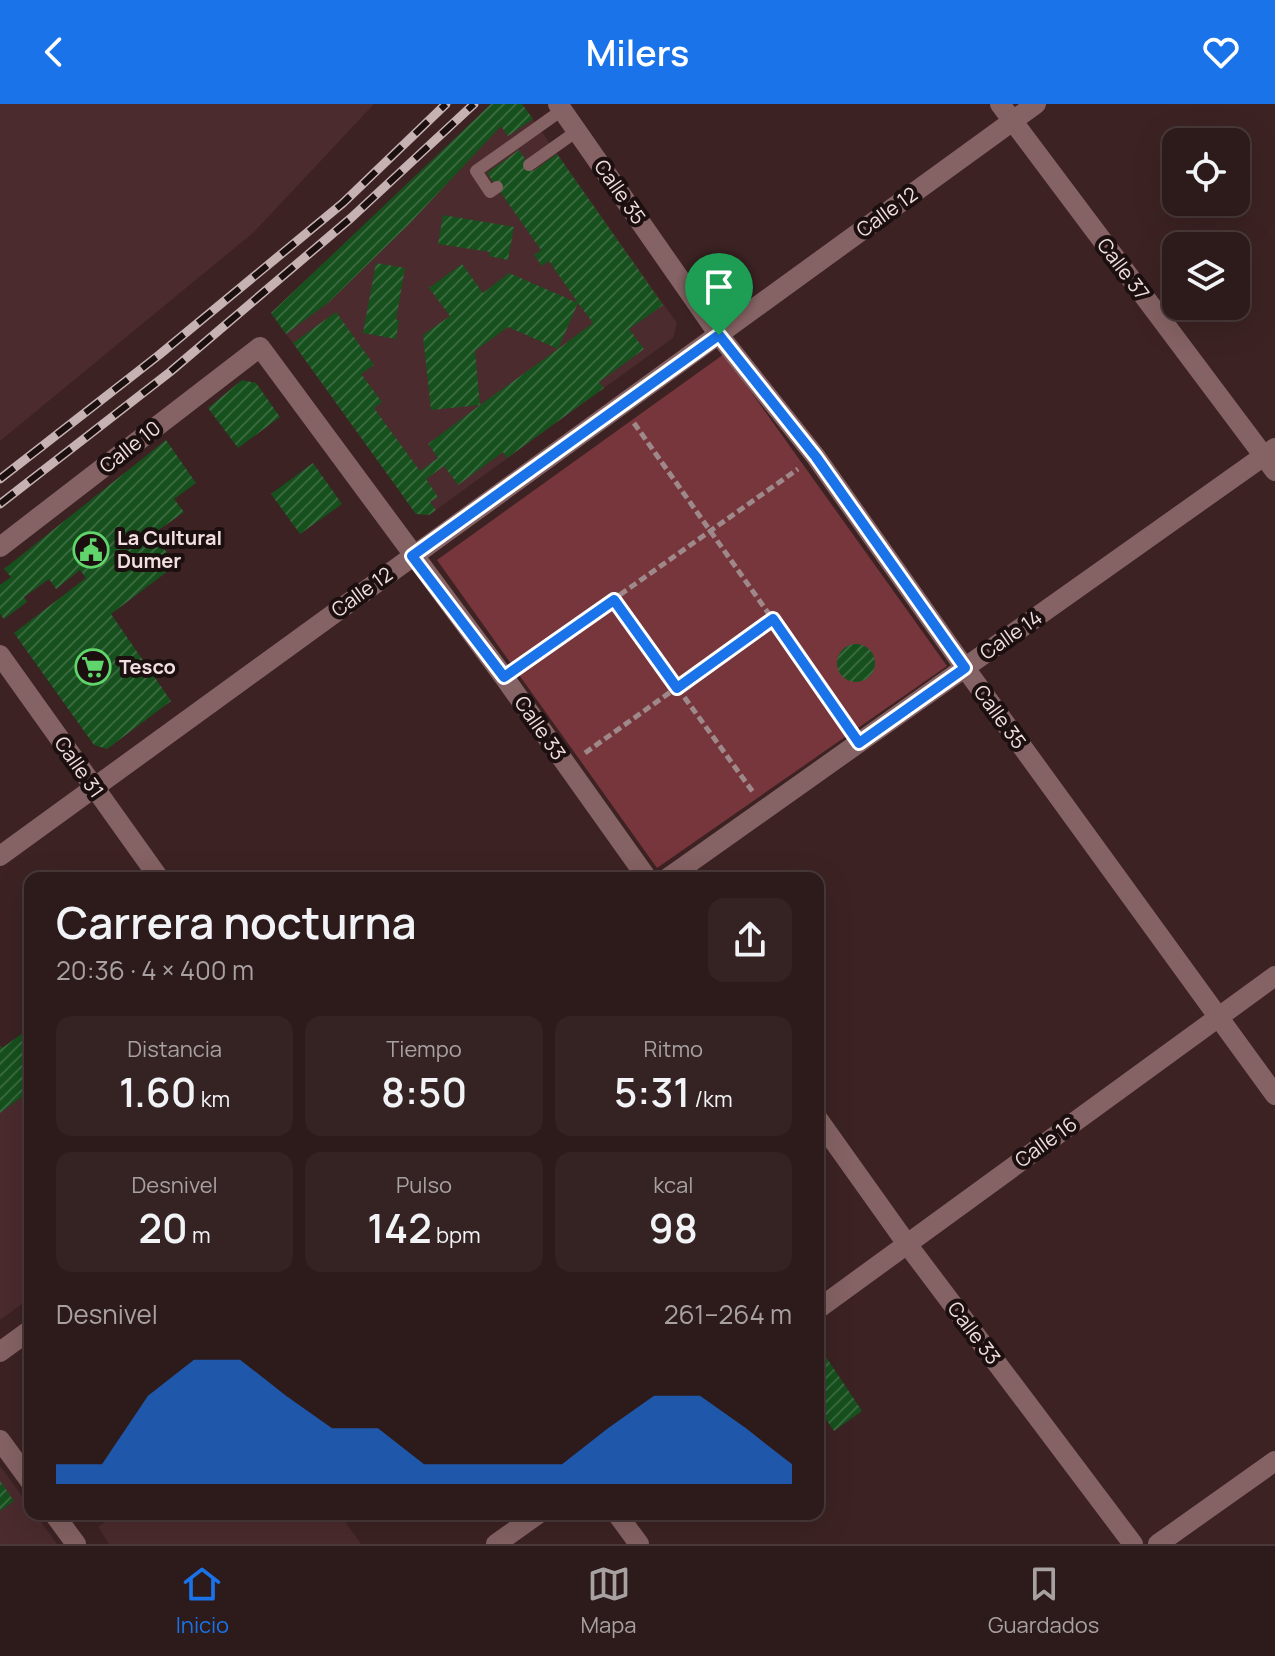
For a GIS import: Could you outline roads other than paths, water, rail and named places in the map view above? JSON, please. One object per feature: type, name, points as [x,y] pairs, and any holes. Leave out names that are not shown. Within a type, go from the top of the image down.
[{"type":"street","name":"Calle 12","points":[[0,856],[719,335],[1006,112],[1036,104]]},
{"type":"street","name":"Calle 35","points":[[560,107],[719,335],[816,457],[1275,1095]]},
{"type":"street","name":"Calle 37","points":[[1006,112],[1271,458]]},
{"type":"street","name":"Calle 10","points":[[0,547],[260,347]]},
{"type":"street","name":"Calle 33","points":[[260,347],[504,677],[643,872]]},
{"type":"street","name":"Calle 14","points":[[676,872],[965,668],[1271,458]]},
{"type":"street","name":"Calle 31","points":[[0,655],[155,872]]},
{"type":"street","name":"Calle 16","points":[[824,1305],[1275,976]]},
{"type":"street","name":"Calle 33","points":[[824,1127],[907,1244],[1133,1544]]},
{"type":"street","points":[[0,1352],[24,1334]]},
{"type":"street","points":[[0,1440],[24,1473]]},
{"type":"street","points":[[1158,1544],[1275,1461]]},
{"type":"street","points":[[58,1520],[76,1544]]},
{"type":"street","points":[[496,1544],[530,1520]]},
{"type":"street","points":[[621,1520],[639,1544]]},
{"type":"lane","points":[[497,187],[490,192],[476,171],[560,107]]},
{"type":"lane","points":[[529,165],[577,131]]},
{"type":"railway","points":[[0,479],[159,355],[343,203],[446,104]]},
{"type":"railway","points":[[0,504],[170,372],[351,218],[474,104]]},
{"type":"place","name":"La Cultural Dumer","points":[[91,550]]},
{"type":"place","name":"Tesco","points":[[93,667]]}]
